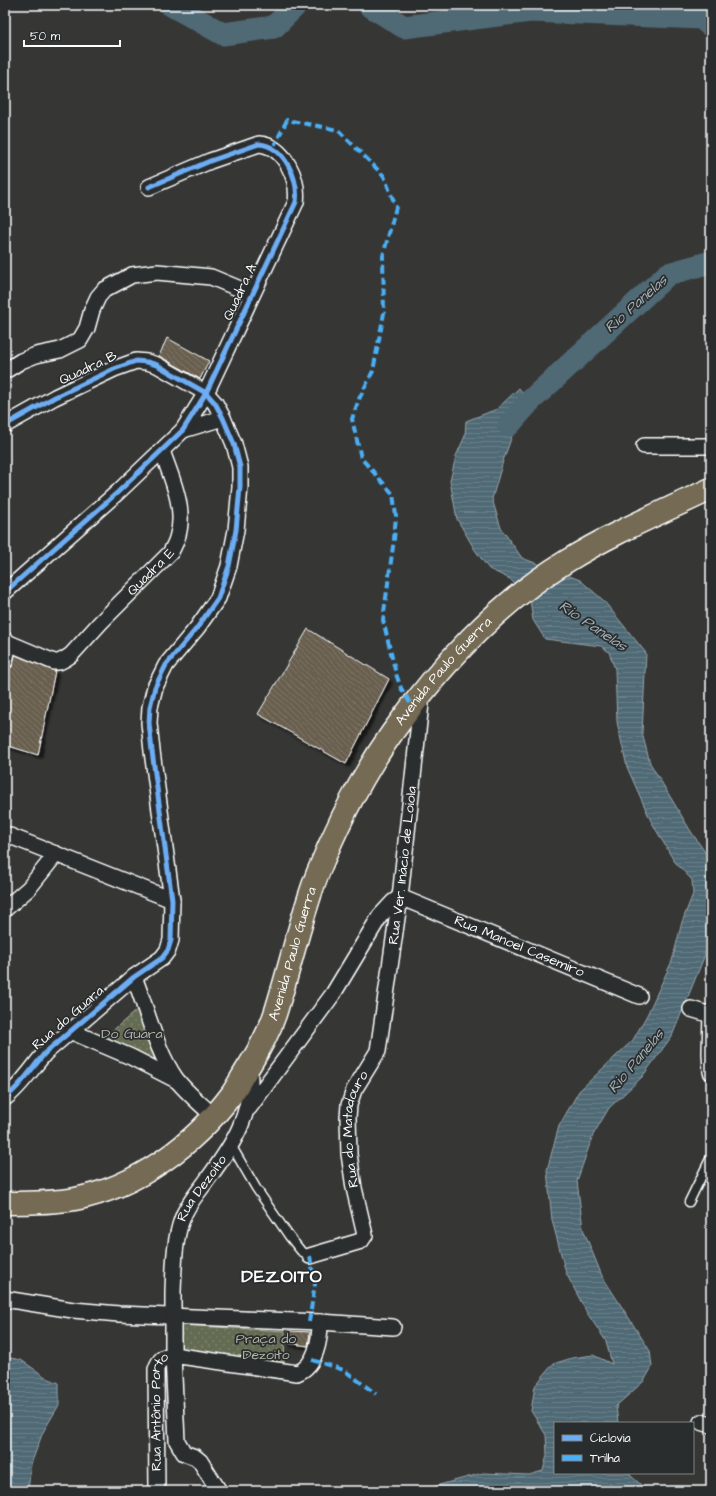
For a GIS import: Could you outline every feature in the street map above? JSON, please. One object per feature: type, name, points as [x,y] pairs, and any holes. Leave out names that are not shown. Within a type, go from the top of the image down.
[{"type":"main road","name":"Avenida Paulo Guerra","points":[[5,1203],[40,1202],[75,1198],[113,1188],[155,1166],[183,1146],[213,1116],[232,1093],[249,1066],[261,1046],[276,1014],[292,961],[301,923],[315,882],[345,812],[367,772],[391,735],[423,692],[444,666],[487,622],[507,604],[546,575],[584,551],[610,537],[711,490]]},
{"type":"street","name":"Quadra A","points":[[5,592],[162,451],[183,430],[206,393],[296,202],[296,187],[292,173],[281,155],[267,144],[259,144],[246,148],[150,187]]},
{"type":"street","points":[[5,371],[21,361],[60,350],[80,340],[87,328],[92,310],[98,297],[104,290],[132,275],[157,272],[211,276],[252,294]]},
{"type":"street","name":"Quadra B","points":[[5,425],[55,397],[114,368],[136,361],[157,365],[206,393]]},
{"type":"street","name":"Rua do Guara","points":[[5,1098],[14,1091],[45,1053],[134,977],[162,958],[168,950],[171,940],[172,900],[152,752],[149,723],[150,707],[155,687],[166,665],[197,628],[218,598],[230,566],[236,530],[240,487],[240,467],[234,444],[224,418],[215,403],[206,393]]},
{"type":"street","points":[[183,430],[224,418]]},
{"type":"street","points":[[644,446],[711,446]]},
{"type":"street","name":"Quadra E","points":[[7,641],[54,662],[62,661],[71,655],[101,622],[171,552],[178,537],[180,521],[179,509],[162,451]]},
{"type":"street","points":[[5,661],[7,641]]},
{"type":"street","name":"Rua Ver. Inácio de Loiola","points":[[380,1038],[400,897],[423,692]]},
{"type":"street","points":[[5,834],[172,900]]},
{"type":"street","points":[[5,909],[29,888],[56,854]]},
{"type":"street","points":[[246,1112],[333,994],[380,916],[392,902],[400,897]]},
{"type":"street","name":"Rua Manoel Casemiro","points":[[400,897],[639,996]]},
{"type":"street","points":[[134,977],[160,1048],[177,1080],[213,1116]]},
{"type":"street","points":[[691,1009],[711,1014],[711,1072]]},
{"type":"street","points":[[70,1031],[131,1057],[177,1080]]},
{"type":"street","name":"Rua do Matadouro","points":[[310,1256],[361,1241],[365,1234],[354,1188],[348,1117],[350,1098],[378,1050],[380,1038]]},
{"type":"street","name":"Rua Dezoito","points":[[173,1317],[174,1266],[177,1239],[182,1218],[192,1199],[231,1145],[246,1112],[250,1095],[249,1066]]},
{"type":"street","points":[[5,1299],[73,1310],[126,1315],[320,1322],[393,1327]]},
{"type":"street","name":"Rua Antônio Porto","points":[[157,1491],[156,1369],[164,1356],[173,1355],[173,1317]]},
{"type":"street","points":[[219,1491],[200,1461],[195,1457],[184,1453],[177,1441],[173,1355],[298,1373],[308,1367],[314,1357],[320,1322]]},
{"type":"lane","points":[[231,1145],[256,1188],[289,1236],[301,1252],[310,1256]]},
{"type":"lane","points":[[690,1202],[711,1157]]},
{"type":"green space","name":"Do Guara","points":[[139,1008],[158,1061],[103,1039]]},
{"type":"green space","name":"Praça do Dezoito","points":[[179,1325],[285,1331],[284,1366],[177,1352]]},
{"type":"water","points":[[519,388],[536,411],[512,436],[503,461],[492,499],[501,528],[522,558],[580,580],[603,600],[646,653],[642,733],[650,763],[690,830],[711,861],[711,940],[672,1036],[642,1077],[609,1108],[593,1135],[577,1181],[583,1229],[602,1276],[650,1351],[652,1367],[644,1381],[616,1406],[618,1422],[554,1422],[554,1474],[630,1474],[648,1491],[424,1491],[439,1485],[483,1473],[529,1475],[543,1471],[547,1455],[546,1435],[531,1411],[535,1386],[553,1364],[572,1358],[593,1355],[612,1364],[606,1341],[587,1313],[566,1273],[552,1220],[547,1170],[559,1126],[579,1091],[633,1040],[647,1015],[672,961],[682,922],[693,894],[692,880],[674,861],[651,821],[627,767],[617,722],[615,669],[609,652],[601,646],[545,639],[533,620],[530,600],[510,579],[489,569],[475,550],[457,519],[450,481],[456,456],[465,436],[466,421],[497,409]]},
{"type":"water","points":[[5,1357],[21,1360],[47,1378],[59,1383],[59,1405],[43,1432],[31,1464],[28,1491],[5,1491]]},
{"type":"building","points":[[167,338],[209,361],[200,379],[159,356]]},
{"type":"building","points":[[308,629],[389,679],[346,764],[258,714]]},
{"type":"building","points":[[15,655],[55,671],[38,755],[5,745],[5,680],[7,670],[12,667]]},
{"type":"building","points":[[289,1331],[310,1332],[308,1346],[287,1343]]},
{"type":"waterway","name":"Rio Panelas","points":[[171,5],[223,34],[274,27],[296,5]]},
{"type":"waterway","name":"Rio Panelas","points":[[369,5],[404,27],[531,11],[701,18],[711,26]]},
{"type":"waterway","name":"Rio Panelas","points":[[509,425],[529,402],[668,274],[711,262]]},
{"type":"marked path","points":[[273,148],[287,120],[338,130],[384,176],[396,207],[383,256],[384,313],[373,371],[359,399],[352,419],[361,458],[393,494],[396,516],[383,620],[396,674],[401,688],[412,706]]},
{"type":"marked path","points":[[309,1322],[315,1284],[310,1256]]},
{"type":"marked path","points":[[312,1360],[344,1370],[376,1394]]},
{"type":"cycle path","points":[[5,592],[118,492],[183,430],[206,393],[296,202],[295,184],[283,157],[268,146],[259,144],[210,161],[149,187]]},
{"type":"cycle path","points":[[5,425],[55,397],[114,369],[136,361],[147,362],[157,365],[206,393],[215,403],[234,444],[240,467],[240,487],[236,530],[229,566],[218,598],[197,628],[166,665],[155,687],[150,707],[149,723],[152,751],[172,900],[171,940],[168,950],[162,958],[134,977],[45,1053],[21,1082],[5,1098]]},
{"type":"district","name":"DEZOITO","points":[[282,1276]]}]
